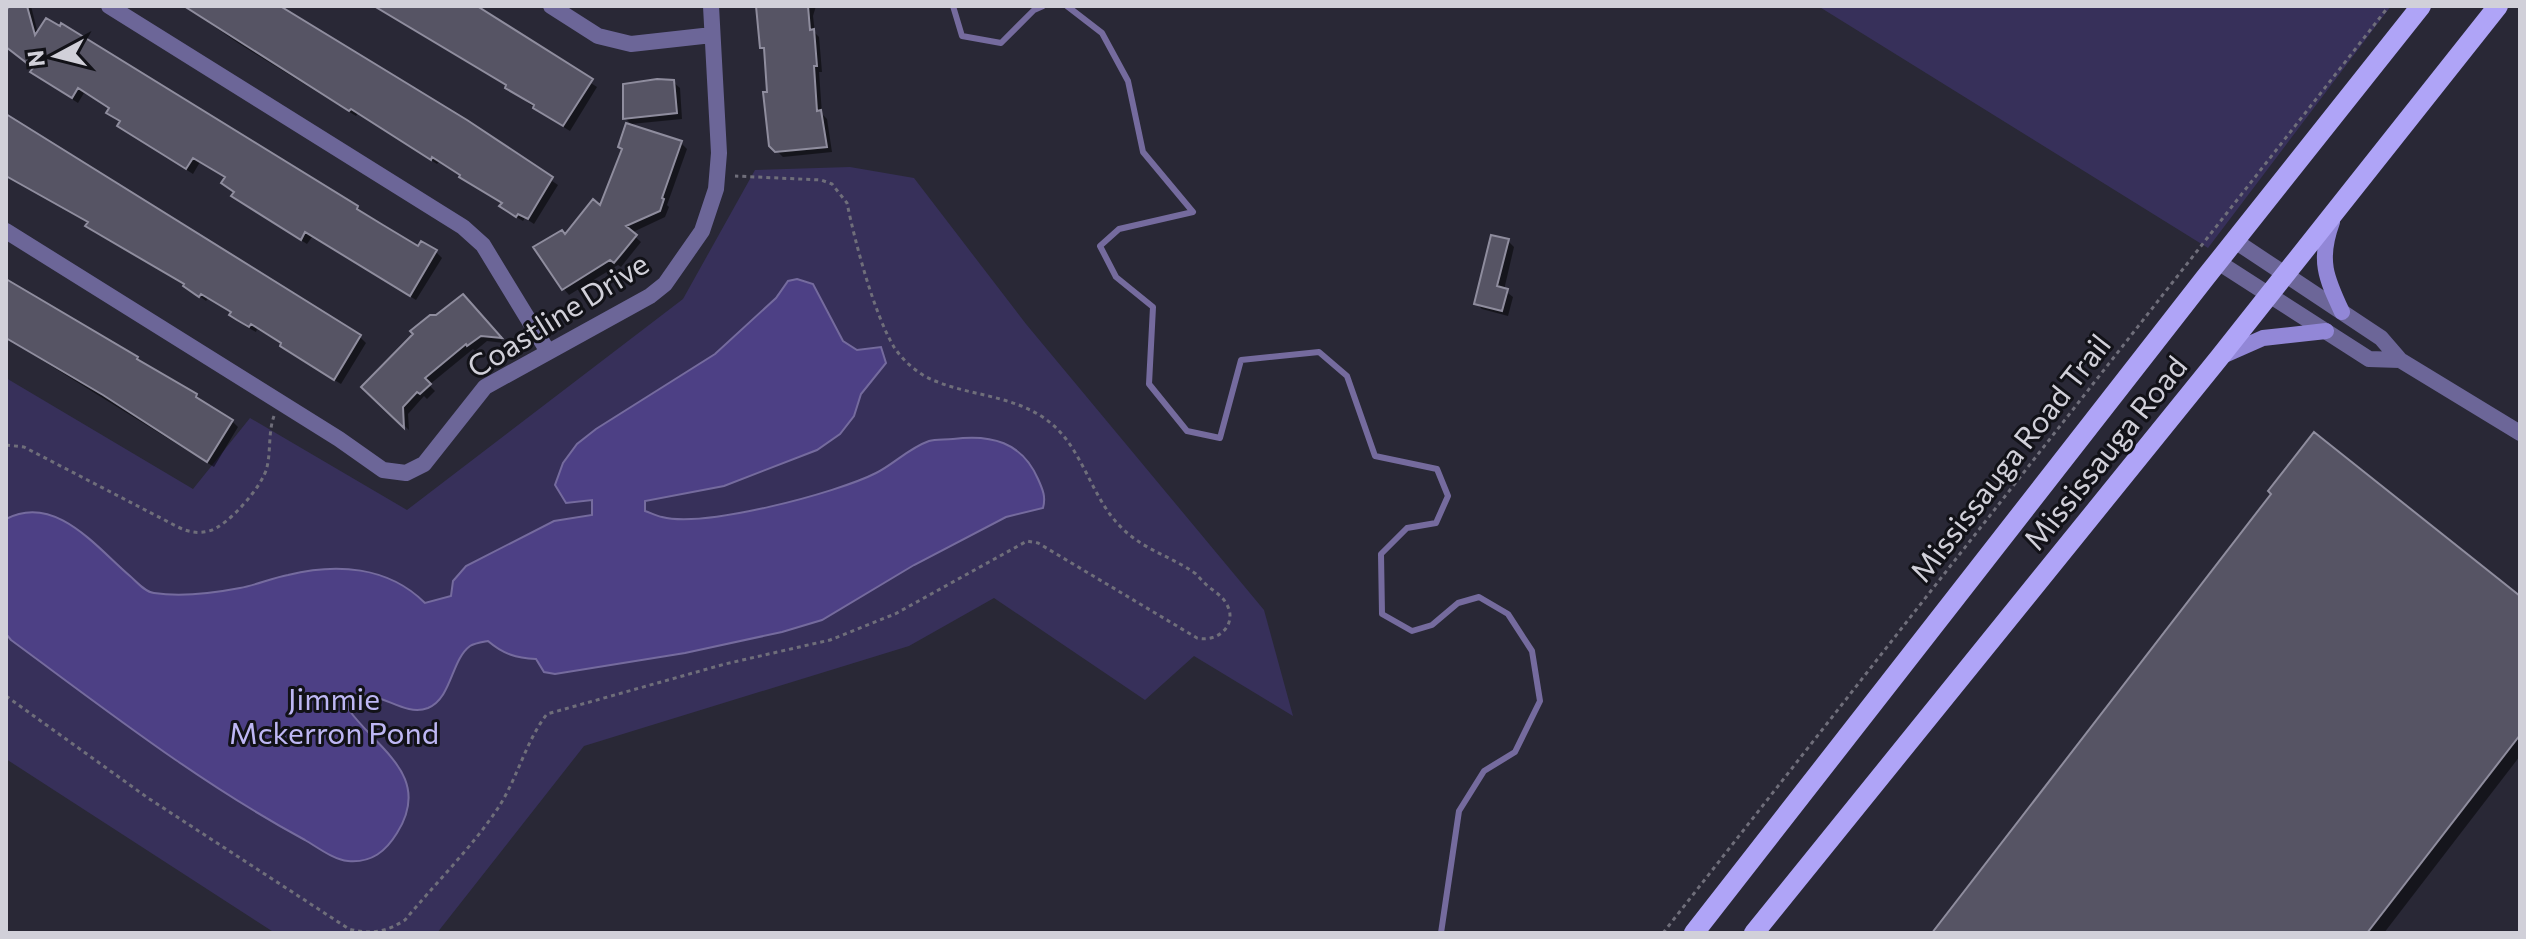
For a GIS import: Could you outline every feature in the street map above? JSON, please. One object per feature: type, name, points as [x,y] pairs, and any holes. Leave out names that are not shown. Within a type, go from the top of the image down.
[{"type":"main road","name":"Mississauga Road","points":[[1694,933],[2421,6]]},
{"type":"main road","name":"Mississauga Road","points":[[1754,933],[2219,358],[2498,6]]},
{"type":"main road","points":[[2336,210],[2324,242],[2324,268],[2342,312]]},
{"type":"main road","points":[[2219,358],[2263,338],[2326,331]]},
{"type":"street","points":[[109,6],[463,227],[483,245],[547,350]]},
{"type":"street","points":[[551,6],[598,36],[631,44],[712,35]]},
{"type":"street","name":"Coastline Drive","points":[[6,231],[279,401],[383,470],[406,473],[424,464],[485,387],[547,350],[650,296],[665,284],[702,231],[719,175],[711,6]]},
{"type":"street","points":[[2235,241],[2381,338],[2400,360],[2520,433]]},
{"type":"street","points":[[2218,262],[2369,359],[2400,360]]},
{"type":"path","name":"Mississauga Road Trail","points":[[1663,933],[2389,6]]},
{"type":"path","points":[[6,696],[148,798],[349,929],[363,933],[392,928],[405,920],[496,812],[547,714],[725,664],[830,640],[895,614],[1027,541],[1038,543],[1197,638],[1205,640],[1221,635],[1229,622],[1230,613],[1224,598],[1195,574],[1156,554],[1123,529],[1097,497],[1075,449],[1045,418],[1008,399],[933,381],[912,367],[895,349],[884,326],[847,203],[841,193],[821,180],[719,175]]},
{"type":"path","points":[[6,445],[24,447],[178,527],[200,533],[222,525],[248,499],[267,469],[270,428],[279,401]]},
{"type":"green space","points":[[1818,6],[2391,6],[2208,248]]},
{"type":"green space","name":"Jimmie Mckerron Pond","points":[[850,167],[914,178],[1026,324],[1264,610],[1293,716],[1194,656],[1145,700],[994,598],[909,646],[584,746],[437,933],[275,933],[6,759],[6,378],[193,489],[250,418],[407,510],[683,299],[755,170]]},
{"type":"shaded area","points":[[797,279],[813,284],[843,341],[857,350],[881,347],[886,363],[861,394],[854,416],[840,434],[817,450],[724,486],[645,501],[645,511],[682,519],[708,518],[770,507],[857,481],[929,441],[967,438],[1004,443],[1023,456],[1041,487],[1043,508],[1006,517],[914,565],[822,620],[782,632],[685,653],[555,674],[544,672],[536,659],[510,654],[488,641],[472,645],[464,652],[442,696],[428,708],[408,709],[370,696],[350,699],[349,710],[397,765],[409,795],[406,813],[397,833],[383,850],[371,858],[348,861],[337,858],[266,818],[155,745],[6,634],[6,519],[24,513],[41,513],[74,527],[147,591],[154,593],[219,591],[306,571],[343,569],[395,581],[425,603],[451,596],[453,581],[466,566],[554,521],[592,515],[592,500],[566,503],[555,485],[563,463],[577,444],[715,354],[776,298],[788,281]]},
{"type":"building","points":[[9,6],[27,6],[35,35],[46,18],[60,26],[61,23],[358,206],[357,209],[383,225],[418,246],[421,241],[437,250],[410,296],[305,232],[301,240],[231,196],[234,192],[221,183],[225,177],[193,158],[186,169],[117,126],[120,121],[106,113],[109,108],[78,88],[72,98],[30,72],[33,68],[6,47],[6,11]]},
{"type":"building","points":[[184,6],[280,6],[467,120],[553,177],[528,219],[518,214],[516,217],[499,206],[502,203],[432,157],[431,160],[351,109],[349,111]]},
{"type":"building","points":[[374,6],[477,6],[593,79],[563,126],[505,88],[506,85]]},
{"type":"building","points":[[756,6],[808,6],[810,30],[814,29],[817,111],[821,110],[827,147],[775,152],[769,146],[763,92],[767,92],[764,48],[760,48]]},
{"type":"building","points":[[674,80],[677,113],[623,119],[623,84]]},
{"type":"building","points":[[6,114],[361,335],[334,380],[251,324],[249,327],[237,320],[229,315],[231,312],[201,294],[199,297],[184,284],[85,226],[88,222],[6,176]]},
{"type":"building","points":[[626,123],[682,141],[660,211],[626,226],[637,235],[614,263],[610,260],[562,290],[533,247],[562,230],[565,234],[593,199],[600,205],[622,149],[618,147]]},
{"type":"building","points":[[1491,235],[1509,239],[1497,286],[1508,289],[1502,311],[1474,304]]},
{"type":"building","points":[[6,279],[138,357],[233,420],[207,462],[103,395],[6,338]]},
{"type":"building","points":[[463,294],[502,338],[481,336],[466,344],[425,378],[431,384],[420,394],[417,392],[403,407],[404,428],[361,387],[413,334],[410,331]]},
{"type":"building","points":[[2314,432],[2520,596],[2520,735],[2367,933],[1932,933],[2271,494],[2268,491]]},
{"type":"waterway","points":[[953,6],[962,36],[1001,43],[1034,10],[1043,6]]},
{"type":"waterway","points":[[1067,6],[1102,33],[1128,81],[1143,152],[1193,212],[1119,229],[1100,246],[1116,277],[1153,307],[1149,384],[1187,431],[1220,438],[1241,360],[1319,352],[1347,376],[1375,456],[1437,469],[1448,496],[1436,523],[1407,528],[1381,554],[1382,614],[1412,631],[1432,625],[1458,603],[1479,597],[1508,614],[1532,651],[1540,701],[1515,752],[1484,771],[1459,811],[1441,933]]}]
